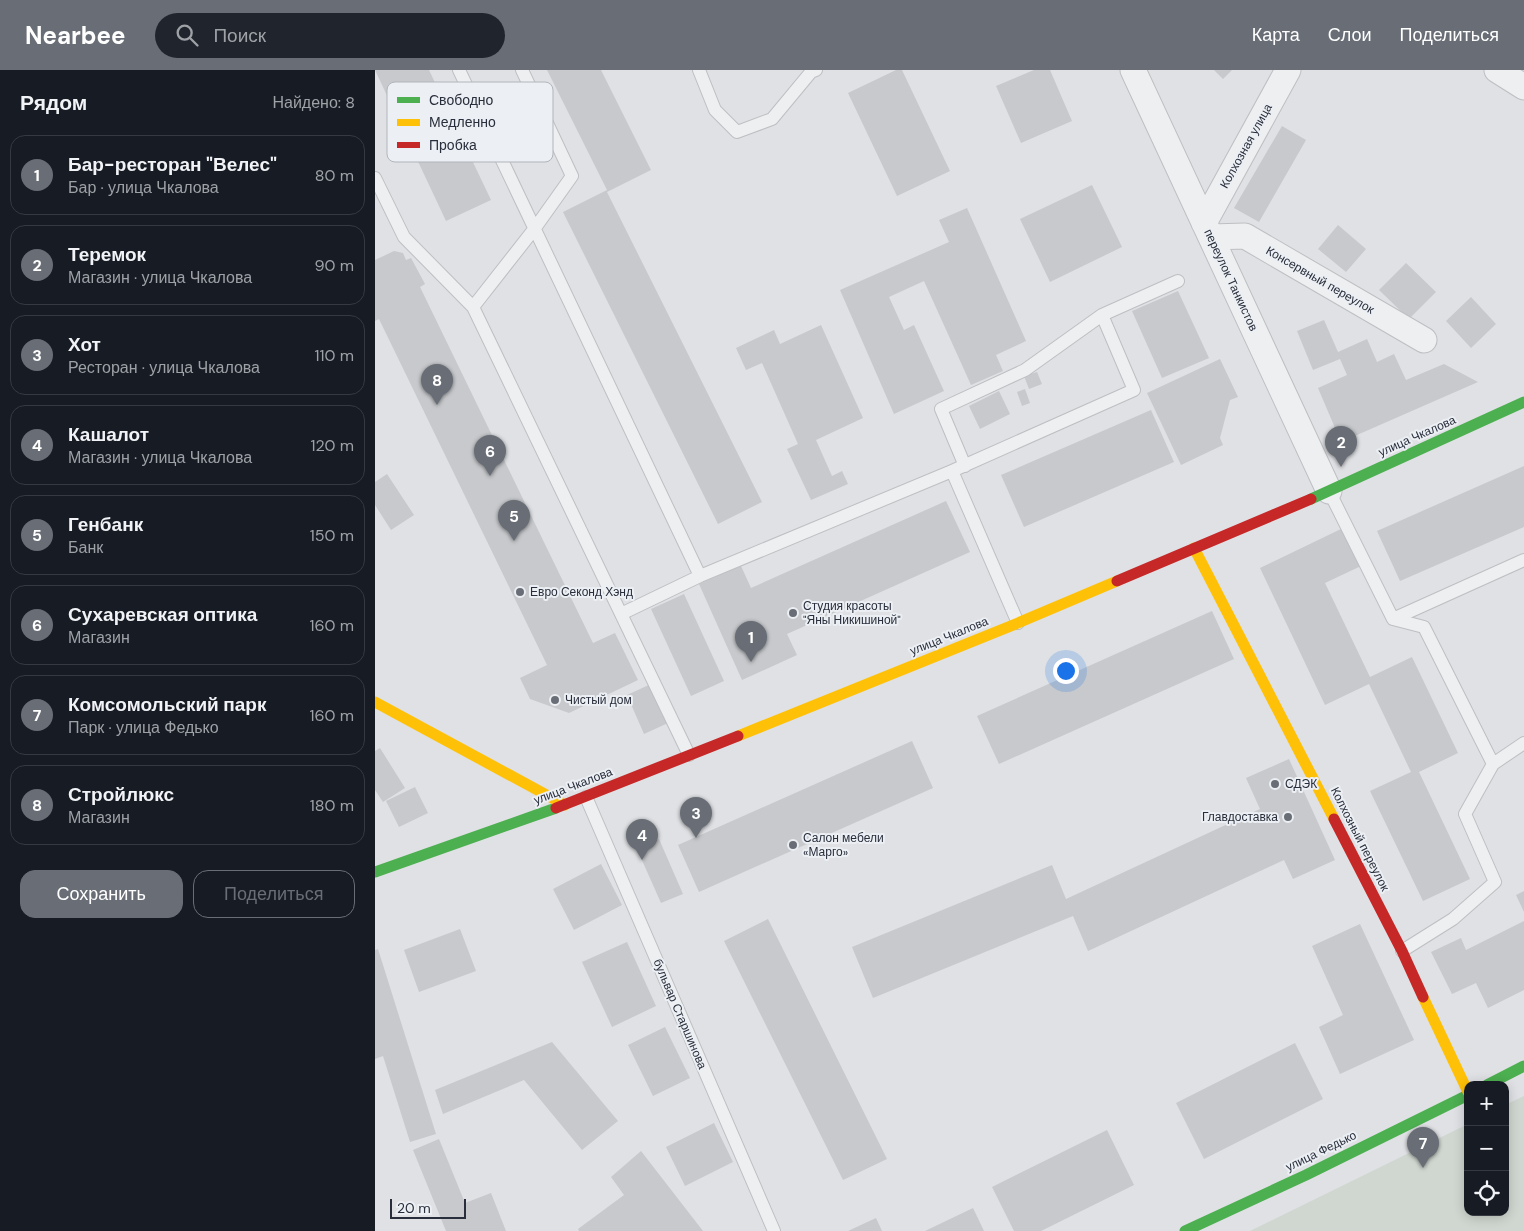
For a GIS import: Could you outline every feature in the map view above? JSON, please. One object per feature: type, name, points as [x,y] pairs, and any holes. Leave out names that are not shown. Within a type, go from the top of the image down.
[{"type":"main road","name":"улица Чкалова","points":[[375,872],[586,797],[1018,623],[1329,491],[1524,402]]},
{"type":"main road","name":"Колхозный переулок","points":[[1194,548],[1402,951],[1464,1085]]},
{"type":"main road","points":[[375,702],[565,805]]},
{"type":"main road","points":[[1495,1081],[1524,1066]]},
{"type":"main road","name":"улица Федько","points":[[1185,1231],[1306,1175],[1464,1096]]},
{"type":"street","name":"переулок Танкистов","points":[[1133,70],[1329,491]]},
{"type":"street","name":"Колхозная улица","points":[[1208,230],[1288,70]]},
{"type":"street","points":[[1497,70],[1524,87]]},
{"type":"street","name":"Консервный переулок","points":[[1208,230],[1245,236],[1424,340]]},
{"type":"lane","points":[[459,70],[465,82]]},
{"type":"lane","points":[[522,70],[528,82]]},
{"type":"lane","points":[[699,70],[715,110],[737,132],[771,119],[811,72],[816,70]]},
{"type":"lane","points":[[473,308],[573,176],[553,134]]},
{"type":"lane","points":[[503,162],[700,576]]},
{"type":"lane","points":[[375,178],[404,237],[473,308],[689,755]]},
{"type":"lane","points":[[965,466],[941,409],[1025,370],[1102,315],[1178,280]]},
{"type":"lane","points":[[621,614],[700,576],[965,466],[1134,390],[1102,315]]},
{"type":"lane","points":[[952,471],[1018,623]]},
{"type":"lane","points":[[1329,491],[1393,619],[1424,627],[1493,764]]},
{"type":"lane","points":[[1393,619],[1524,560]]},
{"type":"lane","points":[[1402,951],[1453,920],[1495,882],[1465,814],[1493,764],[1524,743]]},
{"type":"lane","name":"бульвар Старшинова","points":[[586,797],[774,1231]]},
{"type":"shaded area","points":[[1524,1096],[1524,1231],[1250,1231],[1464,1126],[1464,1216],[1509,1216],[1509,1103]]},
{"type":"building","points":[[375,70],[429,70],[435,82],[387,82],[387,96]]},
{"type":"building","points":[[547,70],[601,70],[651,170],[607,192],[762,502],[718,524],[563,212],[607,190]]},
{"type":"building","points":[[896,70],[902,70],[950,171],[897,196],[848,93]]},
{"type":"building","points":[[1034,70],[1050,70],[1072,121],[1021,143],[996,86]]},
{"type":"building","points":[[1214,70],[1232,70],[1223,79]]},
{"type":"building","points":[[1282,126],[1306,140],[1259,222],[1234,208]]},
{"type":"building","points":[[418,162],[473,162],[491,200],[446,221]]},
{"type":"building","points":[[1092,185],[1122,247],[1050,282],[1020,219]]},
{"type":"building","points":[[967,208],[1026,341],[996,355],[1003,371],[971,385],[924,281],[889,297],[904,330],[914,325],[944,391],[894,414],[840,290],[949,242],[939,220]]},
{"type":"building","points":[[1338,225],[1366,249],[1346,272],[1318,249]]},
{"type":"building","points":[[394,251],[403,253],[406,260],[411,258],[425,284],[420,287],[593,643],[615,633],[638,680],[569,713],[530,699],[520,678],[547,665],[379,319],[375,321],[375,260]]},
{"type":"building","points":[[1406,263],[1436,292],[1409,319],[1379,290]]},
{"type":"building","points":[[1178,291],[1209,358],[1162,378],[1132,311]]},
{"type":"building","points":[[1471,297],[1496,324],[1471,348],[1446,321]]},
{"type":"building","points":[[1324,320],[1338,352],[1367,339],[1377,362],[1394,354],[1406,380],[1444,364],[1478,382],[1341,442],[1318,388],[1347,375],[1340,359],[1313,370],[1297,331]]},
{"type":"building","points":[[821,325],[863,418],[816,440],[832,476],[842,471],[848,484],[811,500],[787,449],[798,444],[762,363],[746,370],[736,348],[774,330],[780,344]]},
{"type":"building","points":[[1220,359],[1238,397],[1230,400],[1220,438],[1223,445],[1181,465],[1147,393]]},
{"type":"building","points":[[1037,372],[1042,384],[1029,389],[1024,376]]},
{"type":"building","points":[[1025,389],[1030,403],[1022,406],[1017,392]]},
{"type":"building","points":[[999,391],[1010,414],[980,429],[969,406]]},
{"type":"building","points":[[1151,410],[1174,462],[1024,527],[1001,475]]},
{"type":"building","points":[[1524,466],[1524,527],[1400,581],[1377,531]]},
{"type":"building","points":[[387,474],[414,515],[391,530],[375,505],[375,482]]},
{"type":"building","points":[[946,501],[970,552],[787,634],[797,655],[742,680],[699,584],[741,566],[751,588]]},
{"type":"building","points":[[1343,528],[1361,566],[1325,583],[1370,677],[1412,657],[1458,753],[1419,772],[1470,879],[1423,901],[1370,791],[1411,772],[1369,684],[1325,705],[1260,568]]},
{"type":"building","points":[[684,594],[724,681],[691,696],[651,609]]},
{"type":"building","points":[[1212,611],[1234,659],[999,764],[977,716]]},
{"type":"building","points":[[651,684],[668,723],[644,734],[627,695]]},
{"type":"building","points":[[912,741],[933,788],[699,892],[678,845]]},
{"type":"building","points":[[380,748],[405,788],[383,802],[375,790],[375,751]]},
{"type":"building","points":[[1289,759],[1335,860],[1293,879],[1284,860],[1088,951],[1073,916],[873,998],[852,947],[1052,865],[1066,899],[1260,809],[1246,778]]},
{"type":"building","points":[[415,787],[428,813],[399,827],[386,801]]},
{"type":"building","points":[[659,839],[683,894],[661,903],[637,849]]},
{"type":"building","points":[[601,864],[622,905],[574,930],[553,889]]},
{"type":"building","points":[[1524,891],[1524,912],[1516,895]]},
{"type":"building","points":[[768,919],[887,1159],[843,1180],[724,941]]},
{"type":"building","points":[[1524,921],[1524,990],[1488,1008],[1476,983],[1452,994],[1431,952],[1461,938],[1466,950]]},
{"type":"building","points":[[1360,924],[1414,1040],[1340,1074],[1319,1027],[1343,1015],[1312,946]]},
{"type":"building","points":[[460,929],[476,971],[419,992],[404,950]]},
{"type":"building","points":[[627,942],[656,1006],[612,1027],[582,962]]},
{"type":"building","points":[[378,949],[436,1134],[410,1142],[383,1056],[375,1059],[375,950]]},
{"type":"building","points":[[665,1027],[690,1078],[653,1096],[628,1045]]},
{"type":"building","points":[[552,1042],[618,1121],[582,1150],[524,1080],[443,1114],[435,1090]]},
{"type":"building","points":[[1295,1043],[1323,1099],[1204,1159],[1176,1103]]},
{"type":"building","points":[[714,1123],[733,1162],[685,1186],[666,1147]]},
{"type":"building","points":[[1107,1130],[1134,1185],[1041,1231],[1014,1231],[992,1187]]},
{"type":"building","points":[[439,1139],[465,1203],[491,1193],[506,1231],[446,1231],[413,1150]]},
{"type":"building","points":[[641,1151],[703,1231],[579,1231],[578,1229],[624,1195],[611,1177]]},
{"type":"building","points":[[973,1208],[984,1231],[925,1231]]},
{"type":"building","points":[[876,1218],[882,1231],[848,1231]]},
{"type":"traffic: fast","points":[[1311,499],[1524,402]]},
{"type":"traffic: fast","points":[[375,872],[556,808]]},
{"type":"traffic: fast","points":[[1495,1081],[1524,1066]]},
{"type":"traffic: fast","points":[[1185,1231],[1306,1175],[1464,1097]]},
{"type":"traffic: slow","points":[[1194,548],[1334,819]]},
{"type":"traffic: slow","points":[[738,736],[1117,581]]},
{"type":"traffic: slow","points":[[375,702],[565,805]]},
{"type":"traffic: slow","points":[[1423,997],[1464,1084]]},
{"type":"traffic: jam","points":[[1117,581],[1311,499]]},
{"type":"traffic: jam","points":[[556,808],[738,736]]},
{"type":"traffic: jam","points":[[1334,819],[1402,951],[1423,997]]},
{"type":"place","name":"Стройлюкс","points":[[437,405]]},
{"type":"place","name":"Теремок","points":[[1341,467]]},
{"type":"place","name":"Сухаревская оптика","points":[[490,476]]},
{"type":"place","name":"Генбанк","points":[[514,541]]},
{"type":"place","name":"Евро Секонд Хэнд","points":[[520,592]]},
{"type":"place","name":"Студия красоты \"Яны Никишиной\"","points":[[793,613]]},
{"type":"place","name":"Бар-ресторан \"Велес\"","points":[[751,662]]},
{"type":"place","name":"Чистый дом","points":[[555,700]]},
{"type":"place","name":"СДЭК","points":[[1275,784]]},
{"type":"place","name":"Главдоставка","points":[[1288,817]]},
{"type":"place","name":"Хот","points":[[696,838]]},
{"type":"place","name":"Салон мебели «Марго»","points":[[793,845]]},
{"type":"place","name":"Кашалот","points":[[642,860]]},
{"type":"place","name":"Комсомольский парк","points":[[1423,1168]]}]
